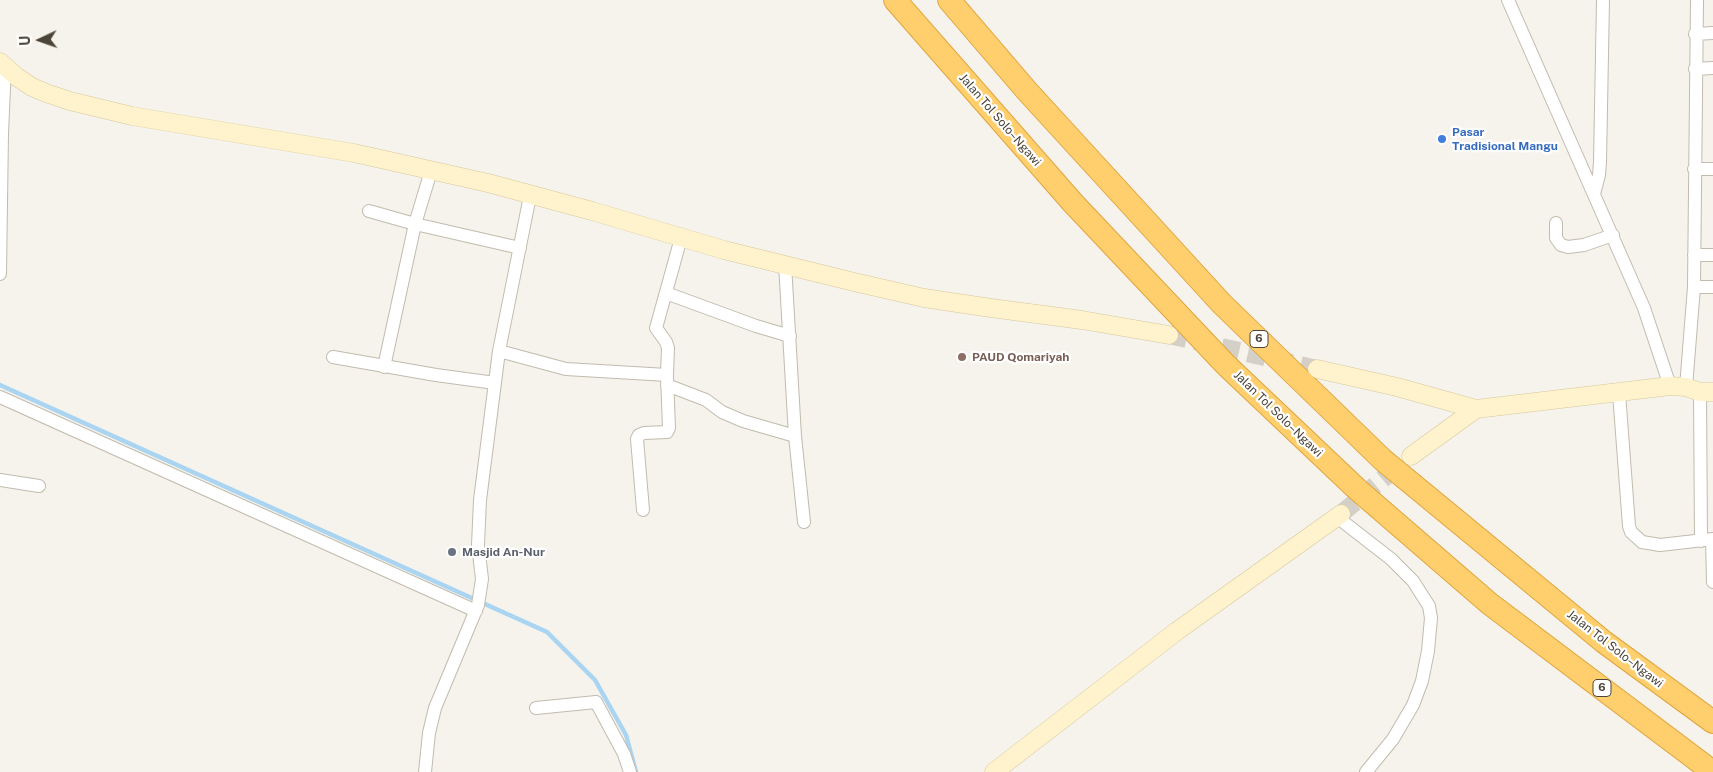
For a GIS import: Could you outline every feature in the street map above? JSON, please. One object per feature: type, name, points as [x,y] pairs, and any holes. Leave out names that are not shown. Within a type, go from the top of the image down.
[{"type":"highway","name":"Jalan Tol Solo–Ngawi","points":[[895,0],[1073,203],[1173,309],[1226,365],[1358,490],[1490,604],[1713,772]]},
{"type":"highway","name":"Jalan Tol Solo–Ngawi","points":[[949,0],[1027,91],[1222,304],[1383,460],[1604,642],[1713,722]]},
{"type":"main road","points":[[2,64],[32,87],[46,93],[124,114],[354,153],[488,183],[530,196],[592,211],[681,238],[924,298],[1082,320],[1169,335]]},
{"type":"main road","points":[[1317,369],[1397,387],[1476,409],[1618,393],[1692,389]]},
{"type":"main road","points":[[1411,456],[1476,409]]},
{"type":"main road","points":[[994,772],[1176,632],[1339,515]]},
{"type":"street","points":[[1508,0],[1644,308],[1692,389]]},
{"type":"street","points":[[1594,194],[1600,162],[1603,0]]},
{"type":"street","points":[[1696,0],[1692,389],[1713,582]]},
{"type":"street","points":[[1695,34],[1713,34]]},
{"type":"street","points":[[0,274],[2,64]]},
{"type":"street","points":[[1695,69],[1713,68]]},
{"type":"street","points":[[1694,169],[1713,169]]},
{"type":"street","points":[[384,367],[415,224],[431,170]]},
{"type":"street","points":[[425,772],[429,733],[435,708],[477,608],[482,579],[478,522],[499,351],[530,196]]},
{"type":"street","points":[[370,211],[415,224],[520,248]]},
{"type":"street","points":[[1556,223],[1556,238],[1561,245],[1568,247],[1613,235]]},
{"type":"street","points":[[642,510],[637,440],[644,433],[667,432],[669,428],[668,348],[656,328],[681,238]]},
{"type":"street","points":[[1694,255],[1713,255]]},
{"type":"street","points":[[785,264],[795,436],[804,522]]},
{"type":"street","points":[[1694,287],[1713,286]]},
{"type":"street","points":[[666,293],[756,326],[790,336]]},
{"type":"street","points":[[499,351],[566,369],[667,380],[706,400],[722,412],[743,421],[795,436]]},
{"type":"street","points":[[333,357],[384,367],[495,383]]},
{"type":"street","points":[[1618,393],[1631,532],[1637,538],[1650,544],[1660,545],[1709,539]]},
{"type":"street","points":[[0,398],[477,608]]},
{"type":"street","points":[[0,480],[39,486]]},
{"type":"street","points":[[1339,515],[1391,559],[1413,581],[1429,606],[1431,618],[1428,652],[1422,681],[1413,705],[1392,739],[1366,772]]},
{"type":"street","points":[[536,708],[596,702],[624,754],[630,772]]},
{"type":"waterway","points":[[0,385],[547,632],[595,680],[626,735],[636,772]]},
{"type":"tunnel","points":[[1169,335],[1317,369]]},
{"type":"tunnel","points":[[1341,514],[1403,462]]},
{"type":"place","name":"Pasar Tradisional Mangu","points":[[1442,139]]},
{"type":"place","name":"PAUD Qomariyah","points":[[962,357]]},
{"type":"place","name":"Masjid An-Nur","points":[[452,552]]}]
